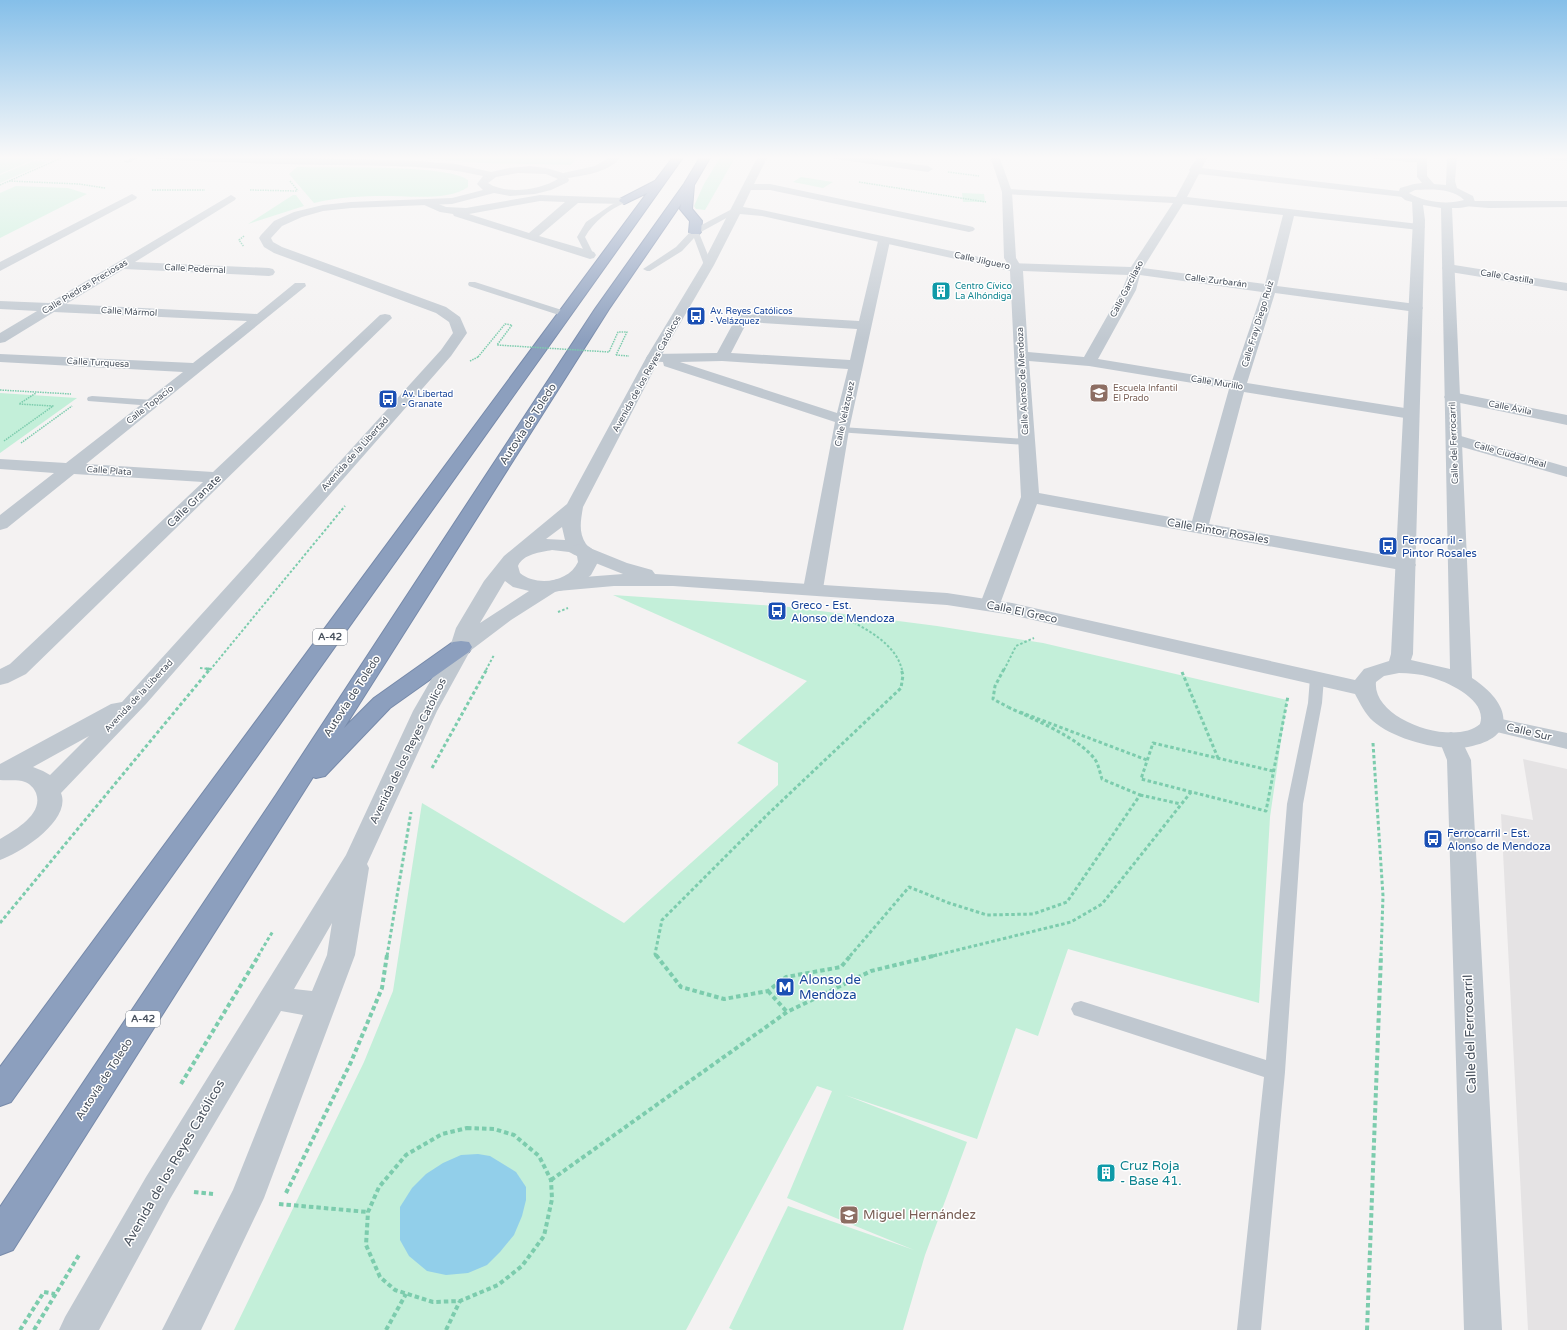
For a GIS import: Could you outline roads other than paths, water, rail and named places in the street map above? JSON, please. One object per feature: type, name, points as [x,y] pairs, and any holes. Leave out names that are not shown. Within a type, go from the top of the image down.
[{"type":"highway","name":"A-42","points":[[0,1092],[565,314],[633,218]]},
{"type":"highway","name":"Autovía de Toledo","points":[[0,1238],[285,801],[602,309],[666,218]]},
{"type":"highway","points":[[694,218],[696,220],[695,232]]},
{"type":"highway","points":[[583,289],[590,255]]},
{"type":"highway","points":[[602,309],[627,292],[647,269]]},
{"type":"highway","points":[[285,801],[382,704],[460,647]]},
{"type":"street","points":[[0,267],[92,218]]},
{"type":"street","name":"Calle Piedras Preciosas","points":[[0,339],[198,218]]},
{"type":"street","name":"Avenida de la Libertad","points":[[49,791],[138,699],[446,354],[460,333],[455,320],[441,310],[278,250],[268,244],[265,238],[270,229],[290,218]]},
{"type":"street","points":[[470,218],[590,255]]},
{"type":"street","points":[[531,237],[553,218]]},
{"type":"street","name":"Avenida de los Reyes Católicos","points":[[460,647],[504,616],[554,586],[572,581],[586,570],[588,566],[588,558],[571,535],[571,522],[574,506],[653,358],[708,265],[733,218]]},
{"type":"street","name":"Calle Jilguero","points":[[784,218],[884,241],[1016,268]]},
{"type":"street","points":[[917,218],[969,229]]},
{"type":"street","name":"Calle Alonso de Mendoza","points":[[990,604],[1030,497],[1016,268],[1010,258],[1008,218]]},
{"type":"street","name":"Calle Garcilaso","points":[[1089,362],[1129,290],[1135,271],[1169,218]]},
{"type":"street","name":"Calle Fray Diego Ruiz","points":[[1199,528],[1238,386],[1270,288],[1287,218]]},
{"type":"street","points":[[1342,218],[1419,227]]},
{"type":"street","points":[[1399,666],[1402,654],[1412,414],[1419,227],[1416,218]]},
{"type":"street","name":"Calle del Ferrocarril","points":[[1449,218],[1448,268],[1461,681]]},
{"type":"street","name":"Calle Velázquez","points":[[813,589],[842,425],[884,241]]},
{"type":"street","name":"Calle Pedernal","points":[[121,265],[269,272]]},
{"type":"street","name":"Calle Zurbarán","points":[[1016,268],[1135,271],[1416,308]]},
{"type":"street","name":"Calle Castilla","points":[[1448,268],[1567,287]]},
{"type":"street","name":"Calle Topacio","points":[[0,524],[300,286]]},
{"type":"street","name":"Calle Mármol","points":[[0,305],[259,318]]},
{"type":"street","name":"Calle Granate","points":[[0,678],[18,669],[385,318]]},
{"type":"street","points":[[722,357],[743,318],[864,325]]},
{"type":"street","name":"Calle Murillo","points":[[1021,356],[1089,362],[1412,414]]},
{"type":"street","points":[[653,358],[722,357],[855,365]]},
{"type":"street","name":"Calle Turquesa","points":[[0,358],[196,368]]},
{"type":"street","points":[[653,358],[842,425]]},
{"type":"street","name":"Calle Ávila","points":[[1452,397],[1567,420]]},
{"type":"street","name":"Calle Ciudad Real","points":[[1454,439],[1567,472]]},
{"type":"street","name":"Calle Plata","points":[[0,464],[218,478]]},
{"type":"street","name":"Calle Pintor Rosales","points":[[1030,497],[1406,565]]},
{"type":"street","name":"Avenida de los Reyes Católicos","points":[[78,1330],[158,1188],[358,857],[425,711],[460,647],[470,621],[494,581],[533,540],[574,506]]},
{"type":"street","points":[[554,586],[529,585],[514,579],[510,572],[513,560],[529,548],[552,544],[570,546],[627,569],[673,580]]},
{"type":"street","name":"Avenida de los Reyes Católicos","points":[[554,586],[614,580],[673,580]]},
{"type":"street","name":"Calle El Greco","points":[[673,580],[947,599],[990,604],[1364,688]]},
{"type":"street","points":[[1399,666],[1420,667],[1434,670],[1461,681],[1474,689],[1484,698],[1490,707],[1493,716],[1492,724],[1484,733],[1470,739],[1451,740],[1429,738],[1406,731],[1387,720],[1372,708],[1364,688],[1365,681],[1370,675],[1378,670],[1399,666]]},
{"type":"street","points":[[3,772],[138,699]]},
{"type":"street","name":"Calle Sur","points":[[1492,724],[1567,741]]},
{"type":"street","name":"Calle del Ferrocarril","points":[[1451,740],[1459,760],[1483,1330]]},
{"type":"street","points":[[0,850],[26,834],[39,823],[49,806],[50,801],[49,791],[42,780],[27,774],[3,772]]},
{"type":"street","name":"Avenida de los Reyes Católicos","points":[[181,1330],[248,1198],[341,955],[358,857]]},
{"type":"street","points":[[272,998],[322,1005]]},
{"type":"lane","points":[[590,255],[581,237],[589,224],[597,218]]},
{"type":"lane","points":[[647,269],[679,250],[695,232],[722,218]]},
{"type":"lane","points":[[695,232],[708,265]]},
{"type":"lane","points":[[472,284],[565,314]]},
{"type":"lane","points":[[92,399],[153,403]]},
{"type":"lane","points":[[842,425],[1026,442]]},
{"type":"lane","points":[[1249,1330],[1275,1072],[1295,804],[1315,703],[1317,678]]},
{"type":"lane","points":[[1081,1009],[1275,1072]]},
{"type":"water","points":[[478,1154],[490,1156],[516,1172],[526,1187],[526,1200],[522,1216],[514,1235],[487,1265],[468,1273],[446,1275],[427,1271],[409,1256],[400,1240],[400,1207],[412,1188],[426,1174],[443,1163],[461,1155]]},
{"type":"place","name":"Centro Cívico La Alhóndiga","points":[[941,291]]},
{"type":"place","name":"Av. Reyes Católicos - Velázquez","points":[[696,316]]},
{"type":"place","name":"Escuela Infantil El Prado","points":[[1099,393]]},
{"type":"place","name":"Av. Libertad - Granate","points":[[388,399]]},
{"type":"place","name":"Ferrocarril - Pintor Rosales","points":[[1388,546]]},
{"type":"place","name":"Greco - Est. Alonso de Mendoza","points":[[777,611]]},
{"type":"place","name":"Ferrocarril - Est. Alonso de Mendoza","points":[[1433,839]]},
{"type":"place","name":"Alonso de Mendoza","points":[[785,987]]},
{"type":"place","name":"Cruz Roja - Base 41.","points":[[1106,1173]]},
{"type":"place","name":"Miguel Hernández","points":[[849,1215]]}]
